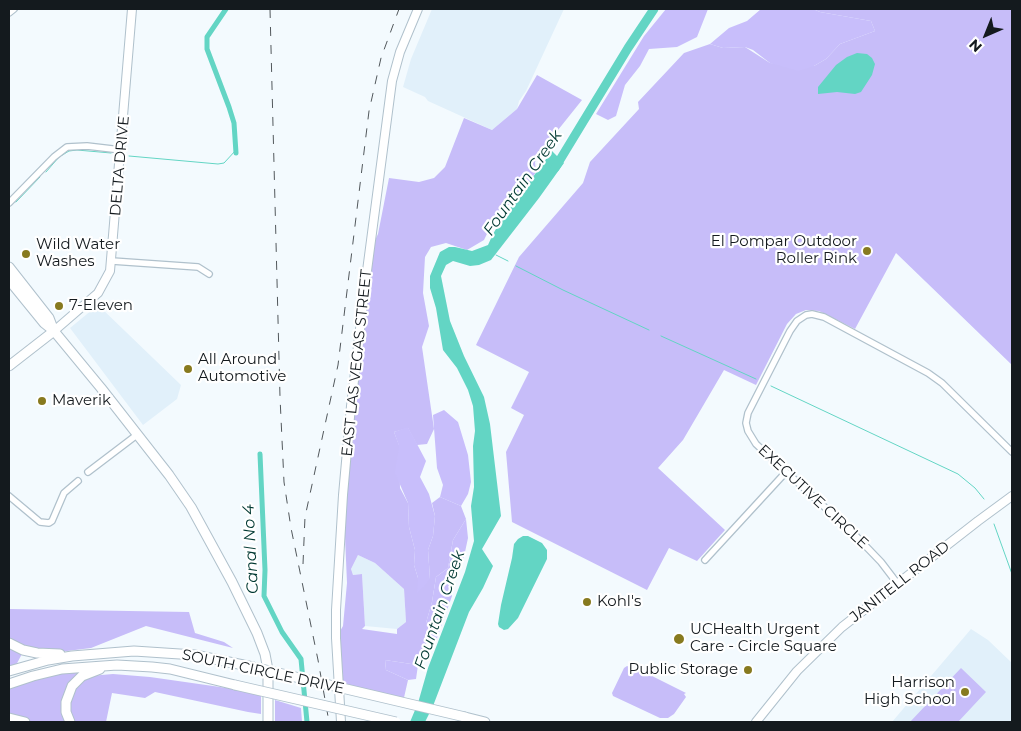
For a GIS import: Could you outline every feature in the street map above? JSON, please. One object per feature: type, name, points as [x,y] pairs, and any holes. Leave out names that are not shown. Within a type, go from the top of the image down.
[{"type":"main road","points":[[9,267],[50,318],[54,331]]},
{"type":"main road","points":[[9,280],[44,323],[54,331],[138,434],[192,507],[219,556],[257,633],[265,654],[268,670],[268,722]]},
{"type":"main road","points":[[9,366],[54,331]]},
{"type":"main road","points":[[9,643],[24,650],[72,656]]},
{"type":"main road","name":"SOUTH CIRCLE DRIVE","points":[[9,671],[48,660],[72,656],[120,652],[174,653],[211,658],[253,667],[485,722]]},
{"type":"main road","points":[[70,722],[66,712],[66,702],[76,681],[88,673],[117,665]]},
{"type":"main road","name":"SOUTH CIRCLE DRIVE","points":[[9,684],[62,669],[117,665],[152,667],[170,669],[396,722]]},
{"type":"main road","points":[[9,718],[25,722]]},
{"type":"street","points":[[9,13],[14,9]]},
{"type":"street","name":"DELTA DRIVE","points":[[54,331],[98,294],[106,280],[112,261],[132,9]]},
{"type":"street","name":"EAST LAS VEGAS STREET","points":[[341,722],[336,610],[343,495],[354,380],[392,81],[400,52],[418,9]]},
{"type":"street","points":[[9,203],[54,157],[67,147],[87,146],[121,150]]},
{"type":"street","points":[[112,261],[198,268],[209,274]]},
{"type":"street","name":"EXECUTIVE CIRCLE","points":[[897,583],[881,562],[856,536],[752,439],[746,423],[748,413],[797,321],[806,315],[812,314],[824,317],[936,378],[1012,452]]},
{"type":"street","points":[[88,472],[138,434]]},
{"type":"street","points":[[705,560],[786,472]]},
{"type":"street","points":[[9,496],[40,522],[49,523],[52,521],[64,493],[78,481]]},
{"type":"street","name":"JANITELL ROAD","points":[[756,722],[781,690],[842,627],[978,520],[1012,496]]},
{"type":"shaded area","points":[[432,9],[564,9],[526,91],[519,101],[517,109],[492,130],[428,101],[425,97],[403,87],[411,59]]},
{"type":"shaded area","points":[[666,9],[708,9],[697,37],[677,47],[649,49],[640,66],[625,85],[616,116],[608,120],[596,114],[644,36]]},
{"type":"shaded area","points":[[761,9],[813,9],[820,12],[871,21],[875,31],[840,44],[826,59],[814,66],[798,71],[770,63],[753,50],[745,47],[723,48],[710,44],[729,28],[747,21]]},
{"type":"shaded area","points":[[813,9],[1012,9],[1012,365],[896,253],[855,329],[819,311],[806,310],[796,314],[787,324],[756,385],[724,370],[683,440],[658,468],[725,530],[697,561],[669,548],[647,590],[512,522],[506,452],[524,415],[511,408],[529,372],[476,345],[519,257],[583,183],[590,162],[639,109],[638,102],[684,53],[710,44],[723,48],[745,47],[770,63],[814,66],[826,59],[840,44],[875,31],[871,21],[820,12]]},
{"type":"shaded area","points":[[857,53],[867,54],[875,64],[872,75],[861,92],[855,94],[837,92],[818,94],[818,87],[836,65]]},
{"type":"shaded area","points":[[537,75],[582,100],[542,150],[535,162],[536,172],[517,200],[498,211],[484,240],[467,250],[446,243],[431,247],[425,257],[423,293],[429,326],[422,347],[434,429],[427,444],[417,445],[408,428],[394,432],[399,445],[400,488],[408,503],[409,527],[415,550],[414,565],[418,578],[430,579],[428,550],[433,536],[435,516],[432,503],[440,497],[461,506],[466,519],[453,540],[448,568],[436,577],[426,623],[426,631],[432,637],[424,646],[418,665],[385,660],[386,670],[408,680],[403,702],[339,690],[336,638],[343,626],[347,583],[345,537],[341,532],[369,252],[378,234],[389,178],[419,182],[434,178],[445,167],[464,118],[492,130],[517,109]],"holes":[[[358,555],[375,563],[404,589],[406,622],[397,629],[397,634],[362,629],[365,626],[362,574],[353,575],[351,569]]]},
{"type":"shaded area","points":[[552,151],[564,163],[491,260],[479,265],[470,266],[453,261],[446,265],[441,276],[450,321],[464,356],[484,397],[490,424],[501,516],[482,549],[493,566],[469,612],[433,706],[425,722],[410,722],[418,703],[428,668],[465,572],[474,541],[471,506],[474,487],[473,446],[475,431],[473,406],[468,390],[457,368],[443,350],[436,308],[430,288],[430,276],[440,252],[449,247],[472,251],[488,245],[502,219]]},
{"type":"shaded area","points":[[98,305],[181,385],[177,399],[143,425],[70,328]]},
{"type":"shaded area","points":[[444,410],[458,422],[468,455],[471,482],[468,494],[461,506],[440,497],[443,485],[437,468],[433,415]]},
{"type":"shaded area","points":[[408,427],[426,461],[420,477],[429,494],[435,516],[433,536],[428,550],[430,579],[417,593],[418,578],[414,565],[415,550],[409,527],[408,503],[395,473],[399,446],[394,432]]},
{"type":"shaded area","points":[[466,519],[468,538],[465,552],[461,567],[451,579],[452,596],[436,641],[426,631],[426,623],[436,577],[448,568],[453,540]]},
{"type":"shaded area","points":[[523,536],[528,536],[542,543],[547,550],[547,559],[518,618],[508,629],[504,630],[498,624],[501,605],[514,544]]},
{"type":"shaded area","points":[[358,555],[375,563],[404,589],[406,622],[397,629],[365,626],[362,574],[353,575],[351,569]]},
{"type":"shaded area","points":[[9,609],[189,612],[195,633],[224,642],[233,648],[146,626],[91,648],[51,653],[24,650],[14,669],[9,671]]},
{"type":"shaded area","name":"Harrison High School","points":[[971,629],[988,640],[1012,663],[1012,722],[892,722]]},
{"type":"shaded area","points":[[385,660],[418,665],[416,679],[408,680],[386,670]]},
{"type":"shaded area","points":[[85,666],[90,676],[113,674],[150,677],[248,691],[261,695],[261,714],[155,692],[145,698],[112,693],[106,722],[9,722],[9,685]]},
{"type":"shaded area","points":[[627,666],[640,670],[686,693],[684,694],[686,697],[674,714],[668,718],[660,718],[613,696],[612,693],[624,668]]},
{"type":"shaded area","points":[[961,668],[986,692],[958,722],[910,722]]},
{"type":"shaded area","points":[[275,700],[301,708],[302,722],[275,722]]},
{"type":"waterway","name":"Canal No 4","points":[[226,9],[207,37],[207,49],[234,123],[236,153]]},
{"type":"waterway","name":"Fountain Creek","points":[[555,168],[654,9]]},
{"type":"waterway","points":[[129,156],[218,164],[224,163],[236,150]]},
{"type":"waterway","points":[[46,172],[59,157],[69,151],[111,153]]},
{"type":"waterway","points":[[16,202],[40,177]]},
{"type":"waterway","points":[[496,255],[508,261]]},
{"type":"waterway","points":[[516,266],[649,330]]},
{"type":"waterway","points":[[661,336],[756,379]]},
{"type":"waterway","points":[[771,386],[958,474],[975,488],[984,499]]},
{"type":"waterway","name":"Canal No 4","points":[[260,454],[265,570],[264,596],[282,632],[301,659],[307,722]]},
{"type":"waterway","points":[[994,524],[1012,574]]},
{"type":"railway","points":[[270,9],[284,482],[291,528],[329,722]]},
{"type":"railway","points":[[303,564],[305,517],[338,365],[369,111],[381,58],[399,9]]},
{"type":"place","name":"El Pompar Outdoor Roller Rink","points":[[867,251]]},
{"type":"place","name":"Wild Water Washes","points":[[26,254]]},
{"type":"place","name":"7-Eleven","points":[[59,306]]},
{"type":"place","name":"All Around Automotive","points":[[188,369]]},
{"type":"place","name":"Maverik","points":[[42,401]]},
{"type":"place","name":"Kohl's","points":[[587,602]]},
{"type":"place","name":"UCHealth Urgent Care - Circle Square","points":[[679,639]]},
{"type":"place","name":"Public Storage","points":[[748,670]]},
{"type":"place","name":"Harrison High School","points":[[965,692]]}]
